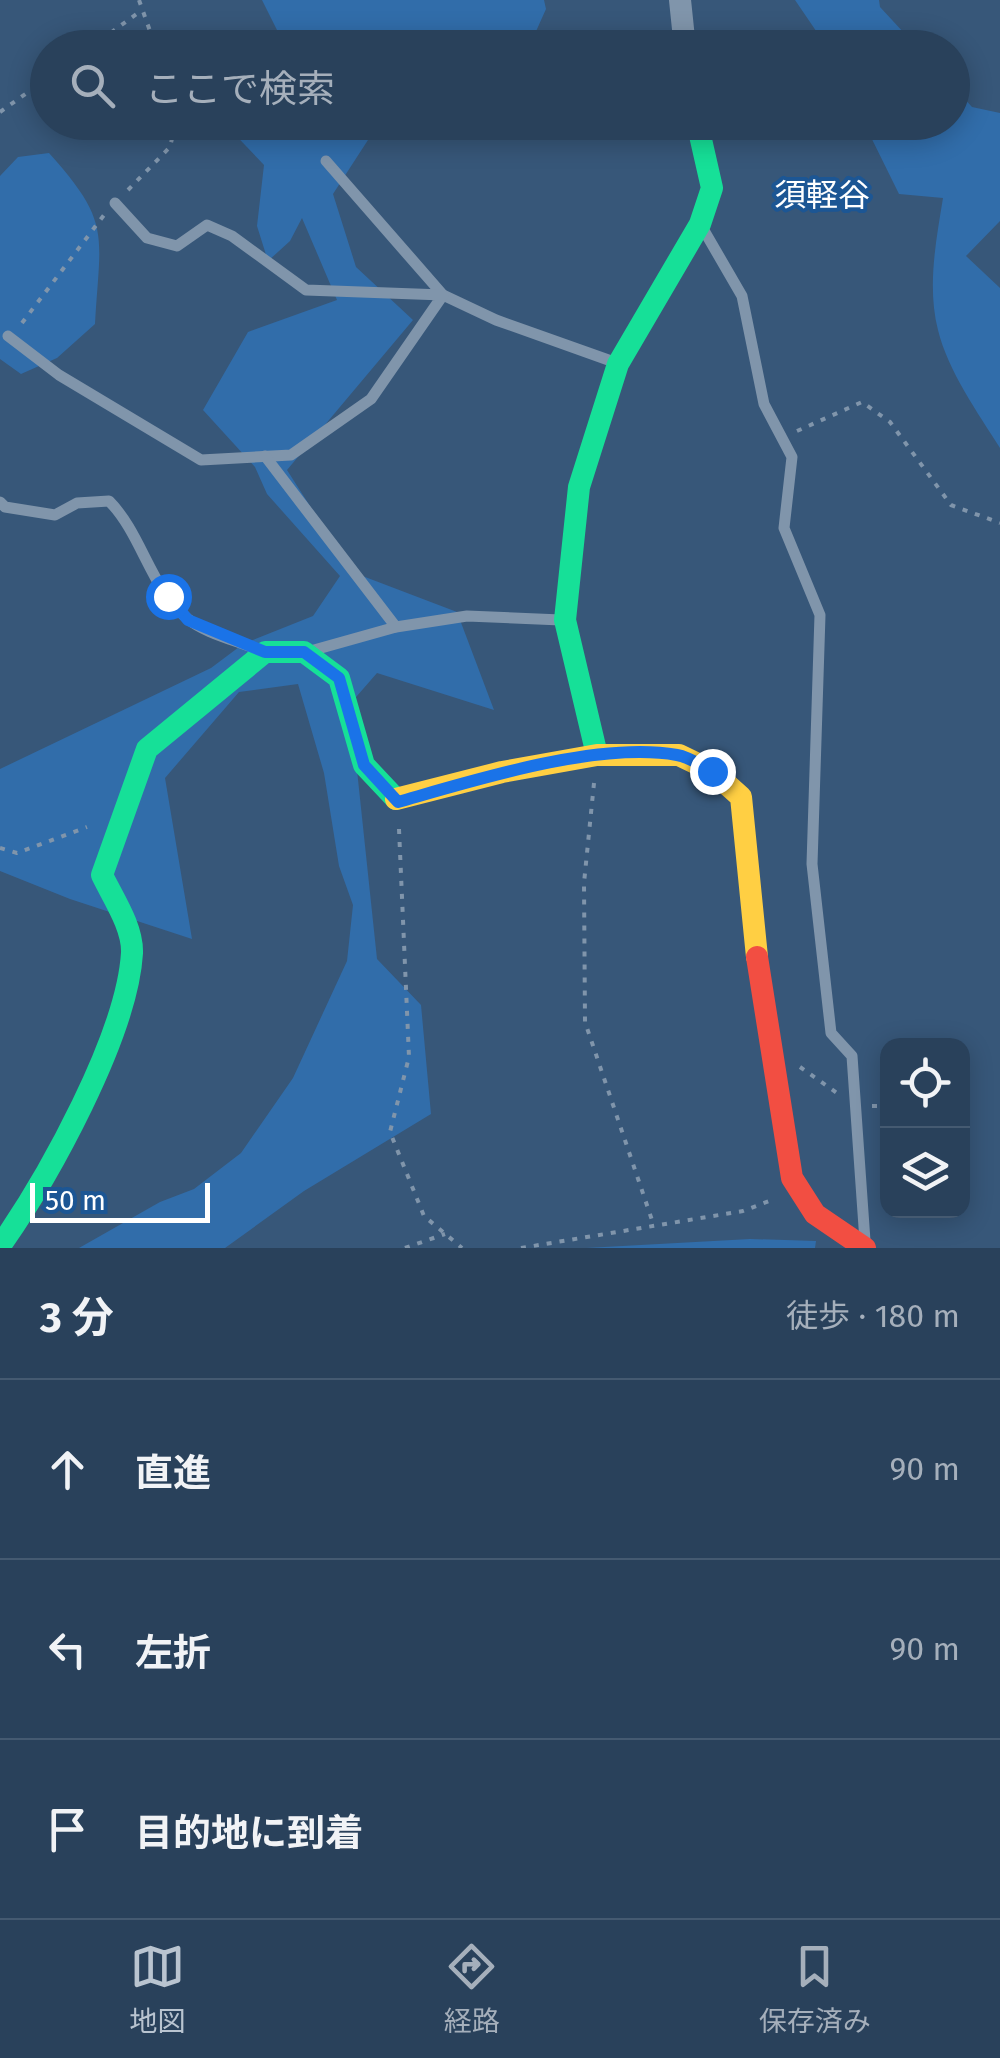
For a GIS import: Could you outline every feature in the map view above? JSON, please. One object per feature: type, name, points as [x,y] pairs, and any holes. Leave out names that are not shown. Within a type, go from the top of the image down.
[{"type":"street","points":[[680,0],[683,30]]},
{"type":"street","points":[[597,756],[565,620],[579,487],[618,364],[700,224],[712,188],[701,140]]},
{"type":"street","points":[[0,1246],[27,1205],[117,1021],[132,950],[102,875],[147,749],[265,652],[304,652],[339,678],[364,765],[398,802],[502,772],[597,756],[679,755],[712,771],[742,798],[768,1044],[786,1162],[796,1192],[826,1229],[866,1248]]},
{"type":"lane","points":[[326,161],[443,295]]},
{"type":"lane","points":[[115,204],[148,238],[177,246],[207,225],[232,236],[306,290],[443,295],[496,320],[618,364]]},
{"type":"lane","points":[[700,224],[742,296],[764,404],[792,456],[784,528],[820,616],[812,864],[832,1034],[852,1056],[866,1248]]},
{"type":"lane","points":[[8,336],[59,375],[201,460],[291,455],[370,400],[443,295]]},
{"type":"lane","points":[[265,456],[396,627]]},
{"type":"lane","points":[[0,502],[5,507],[55,515],[77,503],[109,500],[129,520],[168,596],[188,620],[265,652]]},
{"type":"lane","points":[[304,652],[396,627],[466,616],[565,620]]},
{"type":"path","points":[[139,0],[149,30]]},
{"type":"path","points":[[115,30],[142,10]]},
{"type":"path","points":[[0,112],[30,91]]},
{"type":"path","points":[[8,336],[29,316],[89,230],[170,147],[172,140]]},
{"type":"path","points":[[779,438],[862,402],[890,422],[952,504],[1000,523]]},
{"type":"path","points":[[597,756],[584,883],[585,1022],[654,1226]]},
{"type":"path","points":[[398,802],[409,1057],[390,1132],[424,1216],[462,1248]]},
{"type":"path","points":[[0,848],[17,854],[124,813]]},
{"type":"path","points":[[768,1044],[854,1106],[880,1106]]},
{"type":"path","points":[[520,1248],[742,1211],[796,1192]]},
{"type":"path","points":[[406,1248],[445,1234]]},
{"type":"shaded area","points":[[262,0],[544,0],[546,9],[537,30],[277,30]]},
{"type":"shaded area","points":[[795,0],[879,0],[880,7],[901,30],[815,30]]},
{"type":"shaded area","points":[[970,105],[1000,113],[1000,221],[966,256],[1000,288],[1000,448],[956,376],[938,330],[933,281],[943,198],[899,194],[872,140],[970,140]]},
{"type":"shaded area","points":[[240,140],[368,140],[333,194],[356,267],[413,320],[287,470],[352,572],[457,612],[494,710],[377,673],[350,704],[377,959],[421,1005],[431,1114],[304,1191],[225,1248],[79,1248],[160,1202],[194,1189],[241,1153],[293,1078],[347,961],[353,905],[339,866],[324,773],[298,684],[239,692],[165,778],[192,939],[70,899],[0,871],[0,769],[211,668],[243,644],[313,616],[340,576],[267,494],[255,467],[203,410],[248,332],[337,300],[302,218],[290,241],[268,261],[257,226],[264,165]]},
{"type":"shaded area","points":[[49,153],[83,197],[98,231],[95,324],[57,358],[21,374],[0,359],[0,176],[18,157]]},
{"type":"shaded area","points":[[750,1239],[816,1241],[815,1248],[586,1248]]},
{"type":"traffic: fast","points":[[597,755],[565,620],[579,487],[618,364],[700,224],[712,188],[701,140]]},
{"type":"traffic: fast","points":[[0,1246],[82,1105],[101,1064],[127,987],[132,953],[129,933],[102,875],[147,749],[265,652],[304,652],[339,678],[364,765],[396,799]]},
{"type":"traffic: slow","points":[[396,799],[502,772],[597,755],[679,755],[712,771],[741,797],[757,957]]},
{"type":"traffic: jam","points":[[757,957],[792,1178],[815,1214],[865,1248]]},
{"type":"district","name":"須軽谷","points":[[822,195]]},
{"type":"route","points":[[168,596],[188,620],[265,652],[304,652],[339,678],[364,765],[398,802],[502,772],[597,756],[679,755],[712,771]]}]
